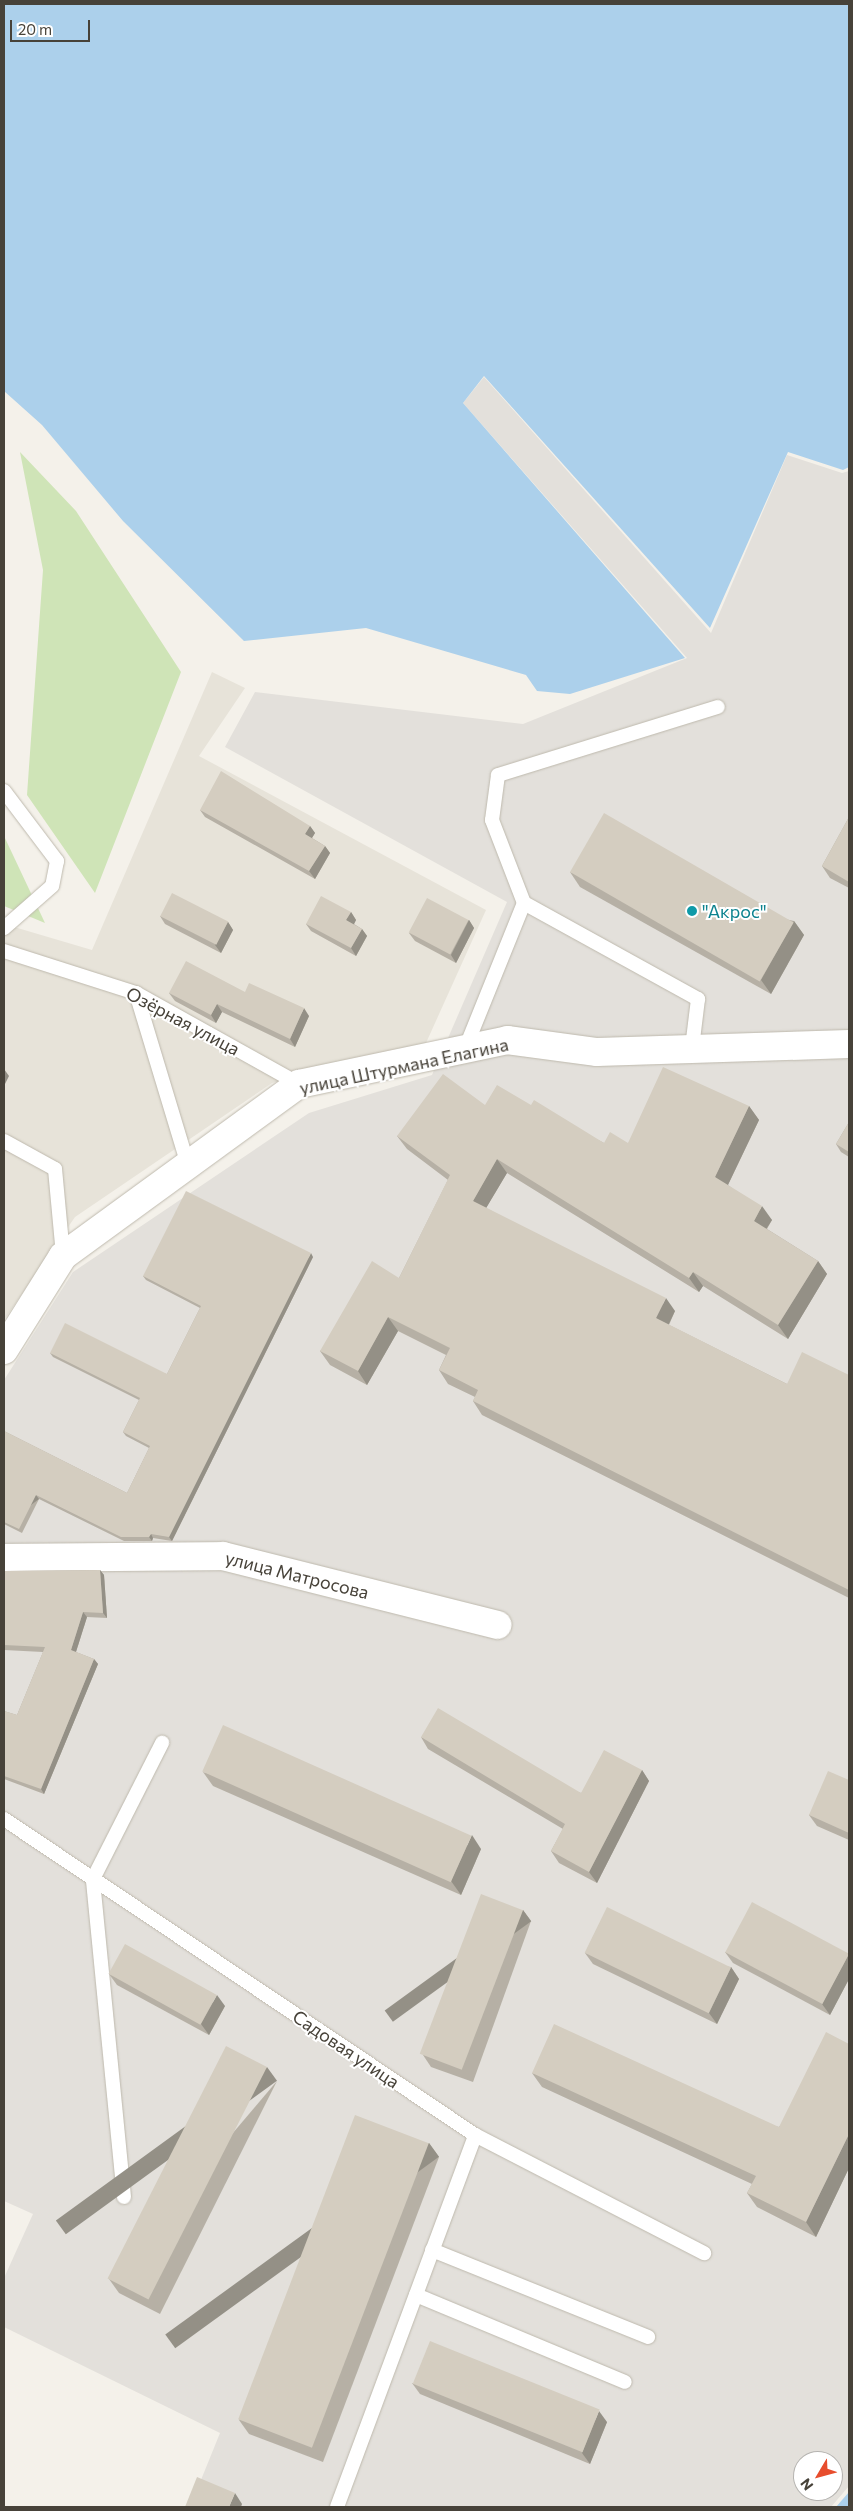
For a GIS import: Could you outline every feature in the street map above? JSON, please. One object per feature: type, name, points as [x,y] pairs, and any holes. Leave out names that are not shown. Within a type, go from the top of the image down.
[{"type":"street","name":"улица Штурмана Елагина","points":[[4,1350],[62,1256],[299,1084],[508,1040],[597,1052],[849,1044]]},
{"type":"street","name":"улица Матросова","points":[[4,1558],[223,1556],[498,1625]]},
{"type":"lane","points":[[692,1048],[698,999],[524,904],[492,820],[498,775],[718,707]]},
{"type":"lane","points":[[4,791],[57,861],[52,886],[4,928]]},
{"type":"lane","points":[[466,1049],[524,904]]},
{"type":"lane","name":"Озёрная улица","points":[[4,951],[136,993],[299,1084]]},
{"type":"lane","points":[[136,993],[188,1165]]},
{"type":"lane","points":[[4,1141],[55,1169],[62,1256]]},
{"type":"lane","points":[[124,2197],[92,1879],[162,1743]]},
{"type":"lane","name":"Садовая улица","points":[[4,1819],[475,2135],[704,2253]]},
{"type":"lane","points":[[337,2507],[475,2135]]},
{"type":"lane","points":[[432,2250],[648,2337]]},
{"type":"lane","points":[[416,2295],[625,2382]]},
{"type":"shaded area","points":[[484,377],[711,633],[787,455],[842,473],[849,471],[849,2486],[843,2493],[843,2451],[793,2451],[793,2501],[836,2501],[831,2507],[190,2507],[220,2433],[4,2327],[4,2278],[33,2214],[4,2201],[4,1380],[73,1272],[309,1113],[432,1075],[507,902],[225,747],[255,692],[523,724],[687,658],[463,403]]},
{"type":"shaded area","points":[[212,672],[245,688],[199,756],[486,910],[426,1043],[272,1083],[75,1217],[4,1320],[4,924],[92,950]]},
{"type":"green space","points":[[20,452],[76,511],[181,672],[95,893],[27,795],[43,570]]},
{"type":"green space","points":[[4,836],[45,923],[4,906]]},
{"type":"water","points":[[4,4],[849,4],[849,467],[843,470],[788,452],[710,628],[484,376],[463,403],[685,658],[570,694],[537,691],[526,675],[366,628],[244,641],[123,521],[42,425],[4,391]]},
{"type":"water","points":[[849,2492],[849,2507],[836,2507],[843,2501]]},
{"type":"building","points":[[221,771],[310,826],[305,834],[325,846],[309,871],[200,810]]},
{"type":"building","name":"\"Акрос\"","points":[[604,813],[794,922],[760,981],[570,872]]},
{"type":"building","points":[[849,817],[849,882],[822,866]]},
{"type":"building","points":[[172,893],[228,922],[216,945],[160,916]]},
{"type":"building","points":[[321,896],[351,912],[346,920],[362,929],[351,948],[306,924]]},
{"type":"building","points":[[427,898],[468,920],[450,955],[409,932]]},
{"type":"building","points":[[186,961],[245,992],[249,983],[304,1008],[290,1039],[217,1004],[211,1015],[169,993]]},
{"type":"building","points":[[663,1067],[749,1106],[715,1177],[762,1206],[754,1221],[818,1261],[778,1325],[693,1272],[689,1278],[497,1159],[473,1201],[666,1298],[656,1318],[787,1384],[802,1352],[849,1375],[849,1590],[473,1401],[478,1390],[439,1370],[450,1348],[388,1317],[358,1371],[320,1351],[372,1261],[399,1278],[450,1175],[397,1136],[443,1074],[485,1105],[497,1085],[531,1105],[534,1100],[604,1143],[610,1132],[628,1143]]},
{"type":"building","points":[[849,1122],[849,1152],[836,1144]]},
{"type":"building","points":[[186,1191],[311,1253],[169,1537],[151,1534],[149,1537],[121,1537],[36,1495],[19,1529],[4,1522],[4,1431],[127,1493],[150,1446],[123,1432],[140,1398],[50,1353],[65,1323],[167,1374],[201,1306],[143,1276]]},
{"type":"building","points":[[100,1570],[103,1613],[83,1612],[71,1650],[94,1659],[41,1789],[4,1776],[4,1711],[17,1715],[45,1647],[4,1645],[4,1571]]},
{"type":"building","points":[[438,1708],[581,1793],[604,1750],[642,1770],[589,1872],[551,1851],[565,1824],[421,1737]]},
{"type":"building","points":[[223,1725],[471,1836],[451,1882],[202,1772]]},
{"type":"building","points":[[828,1771],[849,1780],[849,1833],[809,1815]]},
{"type":"building","points":[[481,1894],[523,1910],[462,2070],[420,2054]]},
{"type":"building","points":[[752,1902],[849,1954],[822,2004],[725,1952]]},
{"type":"building","points":[[607,1907],[731,1967],[709,2013],[585,1953]]},
{"type":"building","points":[[125,1944],[217,1995],[200,2025],[109,1974]]},
{"type":"building","points":[[554,2024],[779,2127],[826,2032],[849,2044],[849,2134],[806,2222],[747,2193],[756,2176],[532,2073]]},
{"type":"building","points":[[226,2046],[267,2067],[148,2299],[108,2279]]},
{"type":"building","points":[[355,2115],[429,2143],[312,2448],[238,2419]]},
{"type":"building","points":[[430,2341],[600,2410],[582,2452],[413,2384]]},
{"type":"building","points":[[197,2477],[235,2493],[229,2507],[185,2507]]},
{"type":"place","name":"\"Акрос\"","points":[[692,911]]}]
